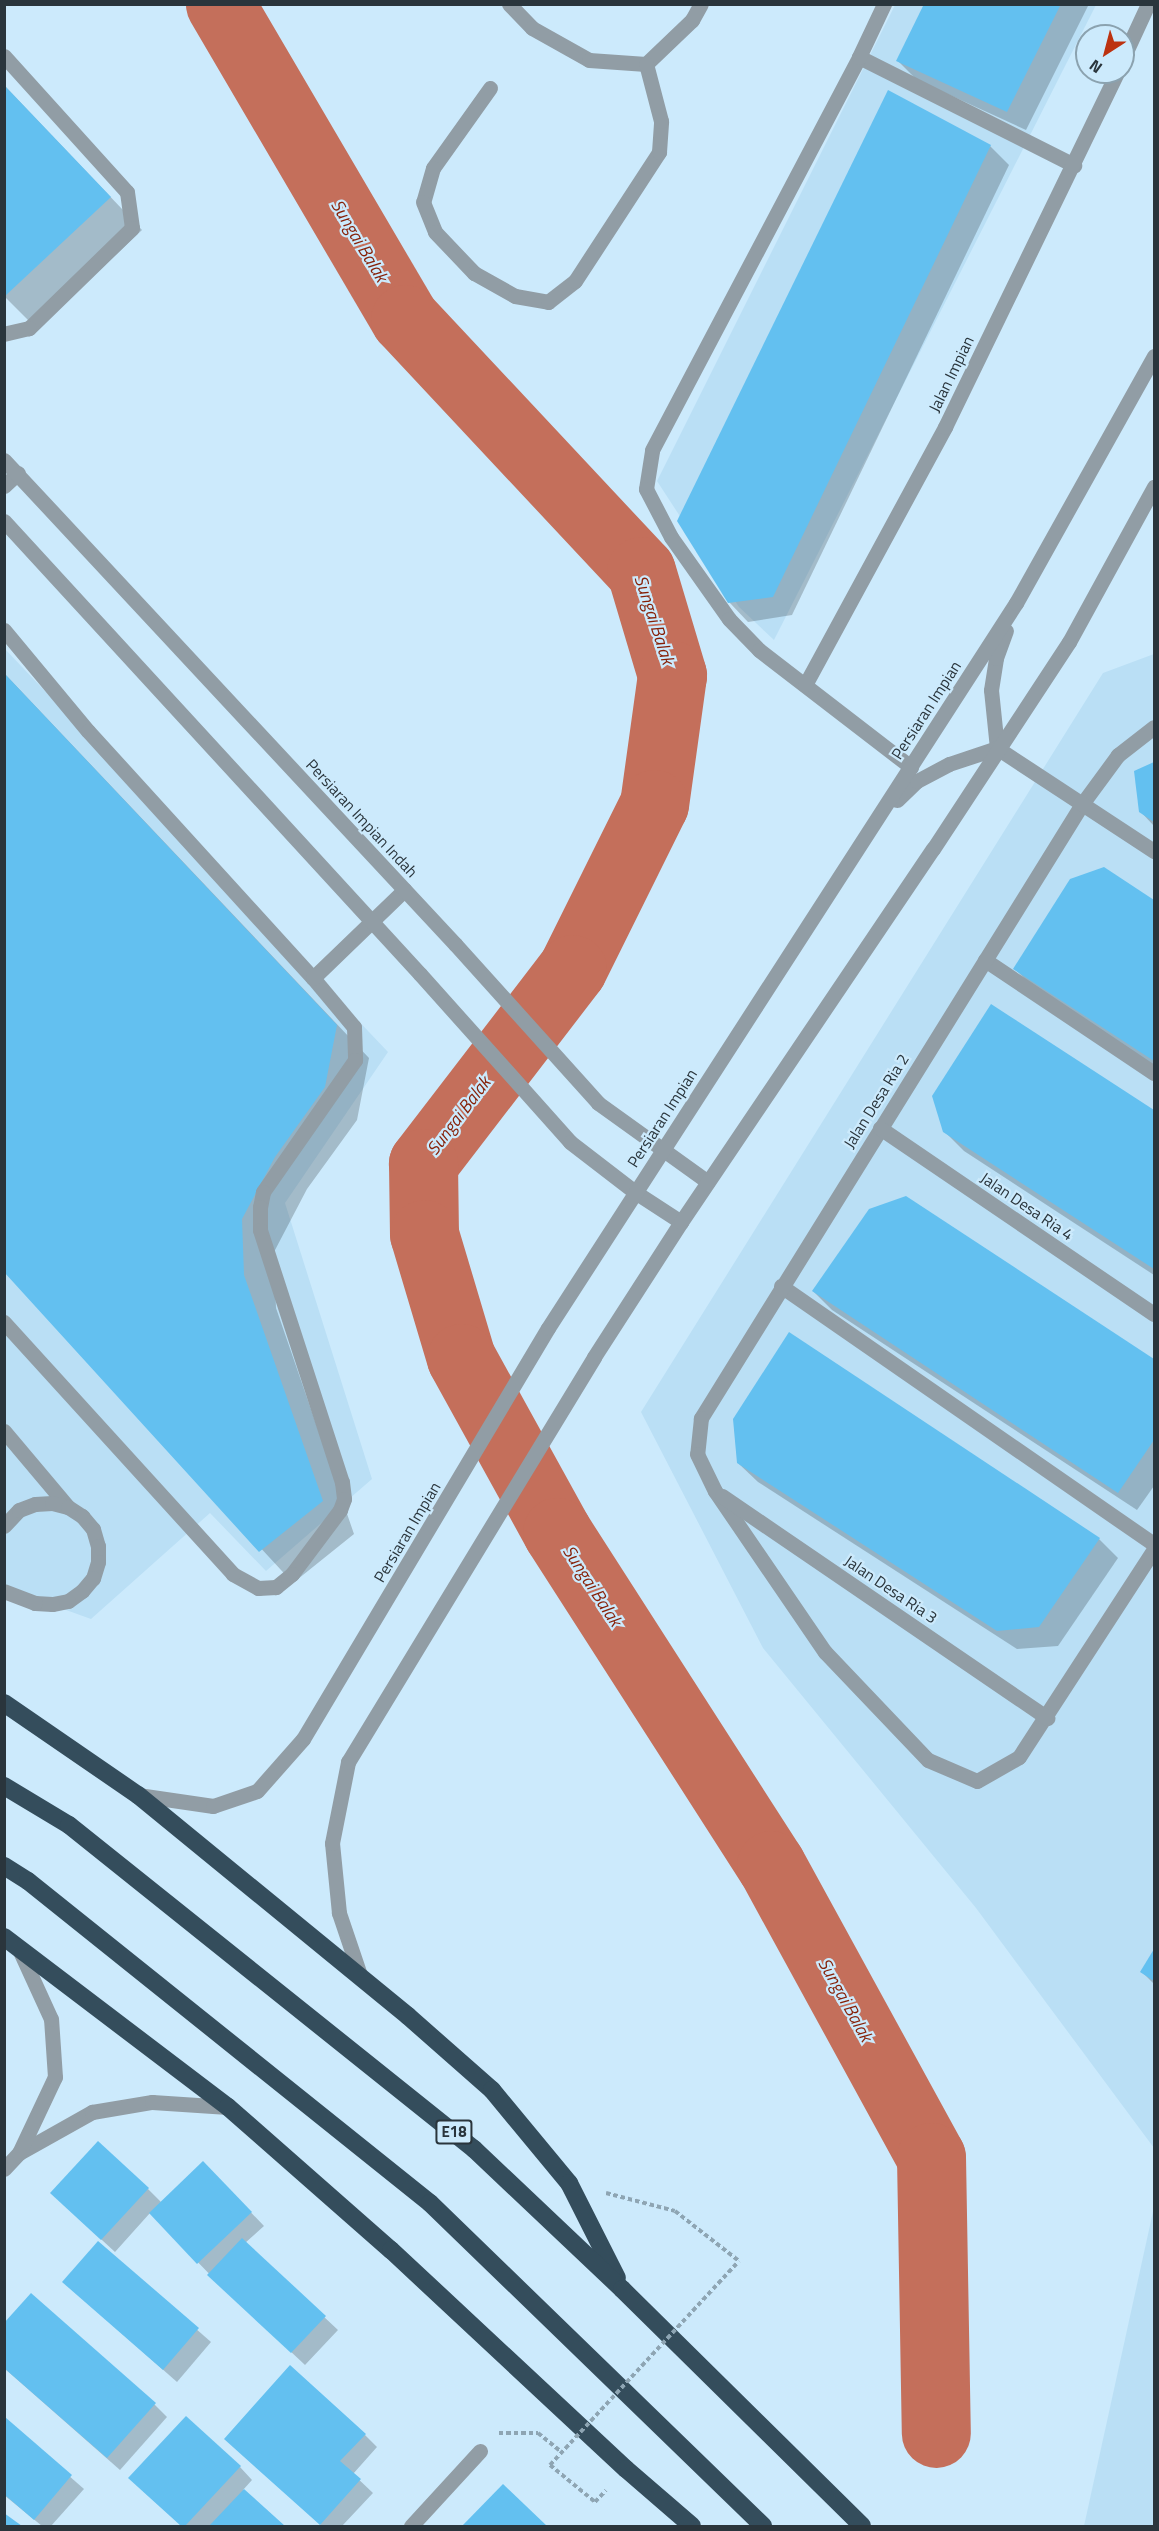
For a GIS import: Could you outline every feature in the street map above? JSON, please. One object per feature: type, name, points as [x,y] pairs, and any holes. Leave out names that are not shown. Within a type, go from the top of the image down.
[{"type":"highway","points":[[4,1703],[138,1795],[361,1978],[492,2090],[569,2183],[622,2289]]},
{"type":"highway","name":"E18","points":[[4,1786],[69,1825],[474,2149],[622,2289],[862,2526]]},
{"type":"highway","points":[[4,1866],[28,1881],[430,2203],[763,2526]]},
{"type":"highway","points":[[11,1941],[228,2107],[391,2250],[626,2469],[692,2526]]},
{"type":"street","points":[[509,4],[532,28],[589,60],[645,64],[692,20],[700,4]]},
{"type":"street","points":[[884,4],[859,57],[652,450],[646,489],[671,537],[729,619],[759,650],[911,767]]},
{"type":"street","points":[[1135,32],[1148,4]]},
{"type":"street","points":[[4,56],[128,192],[132,228],[29,328],[4,334]]},
{"type":"street","points":[[859,57],[1074,165]]},
{"type":"street","points":[[490,88],[433,168],[423,202],[435,232],[474,273],[515,296],[548,302],[575,281],[659,152],[662,121],[645,64]]},
{"type":"street","name":"Jalan Impian","points":[[805,685],[945,427],[1074,165],[1111,84]]},
{"type":"street","name":"Persiaran Impian","points":[[138,1795],[213,1806],[257,1791],[303,1739],[548,1328],[1016,603],[1155,356]]},
{"type":"street","name":"Persiaran Impian Indah","points":[[4,460],[455,944],[598,1103],[708,1182]]},
{"type":"street","points":[[4,486],[18,473]]},
{"type":"street","points":[[361,1978],[339,1913],[332,1843],[348,1762],[494,1526],[594,1357],[681,1222],[933,849],[997,748],[1069,642],[1155,487]]},
{"type":"street","points":[[4,521],[372,921],[570,1142],[635,1192],[681,1222]]},
{"type":"street","points":[[997,748],[992,690],[996,658],[1016,603]]},
{"type":"street","points":[[4,630],[88,731],[313,978],[354,1028],[357,1047],[355,1060],[263,1192],[260,1207],[260,1230],[342,1482],[344,1499],[340,1510],[292,1574],[276,1587],[258,1588],[233,1574],[4,1322]]},
{"type":"street","name":"Jalan Desa Ria 2","points":[[715,1491],[698,1454],[701,1418],[1082,804],[1118,755],[1155,727]]},
{"type":"street","points":[[997,748],[1155,851]]},
{"type":"street","points":[[878,819],[917,781],[949,764],[997,748]]},
{"type":"street","points":[[313,978],[404,890]]},
{"type":"street","points":[[985,960],[1155,1073]]},
{"type":"street","name":"Jalan Desa Ria 4","points":[[880,1128],[1155,1314]]},
{"type":"street","points":[[781,1286],[1155,1544]]},
{"type":"street","points":[[4,1431],[68,1507],[82,1516],[93,1529],[98,1546],[98,1562],[93,1578],[69,1601],[44,1604],[4,1591]]},
{"type":"street","points":[[715,1491],[825,1652],[928,1760],[977,1780],[1019,1757],[1047,1718],[1155,1549]]},
{"type":"street","name":"Jalan Desa Ria 3","points":[[715,1491],[1047,1718]]},
{"type":"street","points":[[4,1526],[20,1510],[35,1504],[52,1503],[68,1507]]},
{"type":"street","points":[[4,1580],[20,1596]]},
{"type":"street","points":[[11,1941],[51,2019],[55,2077],[19,2153]]},
{"type":"street","points":[[4,2169],[19,2153],[92,2112],[152,2102],[228,2107]]},
{"type":"street","points":[[411,2526],[480,2451]]},
{"type":"path","points":[[569,2183],[675,2211],[738,2261],[550,2465],[595,2502]]},
{"type":"path","points":[[480,2451],[501,2432],[511,2432],[538,2433],[564,2454]]},
{"type":"path","points":[[599,2481],[608,2488]]},
{"type":"shaded area","points":[[895,5],[1096,5],[1086,24],[1075,24],[1075,46],[774,640],[739,607],[657,481]]},
{"type":"shaded area","points":[[4,648],[388,1052],[285,1203],[372,1479],[266,1571],[210,1513],[91,1619],[5,1588]]},
{"type":"shaded area","points":[[1154,654],[1154,2148],[976,1908],[763,1648],[641,1412],[1103,673]]},
{"type":"shaded area","points":[[1154,2207],[1154,2526],[1084,2526]]},
{"type":"building","points":[[924,4],[1061,4],[1007,112],[896,61]]},
{"type":"building","points":[[4,85],[111,197],[4,297]]},
{"type":"building","points":[[888,90],[991,145],[773,597],[728,603],[677,521]]},
{"type":"building","points":[[4,673],[337,1025],[325,1087],[275,1157],[242,1219],[244,1275],[323,1501],[259,1552],[4,1272]]},
{"type":"building","points":[[1154,762],[1154,822],[1139,812],[1134,771]]},
{"type":"building","points":[[1104,867],[1154,900],[1154,1061],[1013,969],[1070,879]]},
{"type":"building","points":[[991,1004],[1154,1110],[1154,1269],[943,1132],[932,1096]]},
{"type":"building","points":[[906,1196],[1154,1359],[1154,1440],[1118,1493],[812,1291],[869,1209]]},
{"type":"building","points":[[789,1332],[1100,1538],[1039,1627],[997,1631],[737,1463],[733,1419]]},
{"type":"building","points":[[1154,1949],[1154,1981],[1140,1972]]},
{"type":"building","points":[[98,2141],[149,2188],[101,2240],[50,2193]]},
{"type":"building","points":[[203,2161],[252,2212],[197,2264],[149,2213]]},
{"type":"building","points":[[242,2238],[326,2316],[291,2353],[207,2275]]},
{"type":"building","points":[[98,2241],[199,2328],[163,2370],[62,2282]]},
{"type":"building","points":[[31,2293],[156,2403],[107,2458],[4,2368],[4,2323]]},
{"type":"building","points":[[290,2365],[366,2434],[340,2461],[361,2479],[320,2525],[224,2439]]},
{"type":"building","points":[[186,2416],[241,2466],[185,2526],[181,2526],[128,2478]]},
{"type":"building","points":[[5,2417],[72,2475],[34,2520],[5,2495]]},
{"type":"building","points":[[503,2484],[547,2526],[462,2526]]},
{"type":"building","points":[[244,2489],[285,2526],[209,2526]]},
{"type":"building","points":[[4,2513],[22,2526],[4,2526]]},
{"type":"waterway","name":"Sungai Balak","points":[[220,4],[405,319],[641,571],[672,675],[654,804],[572,969],[423,1163],[424,1234],[461,1358],[557,1532],[771,1865],[931,2157],[936,2433]]}]
